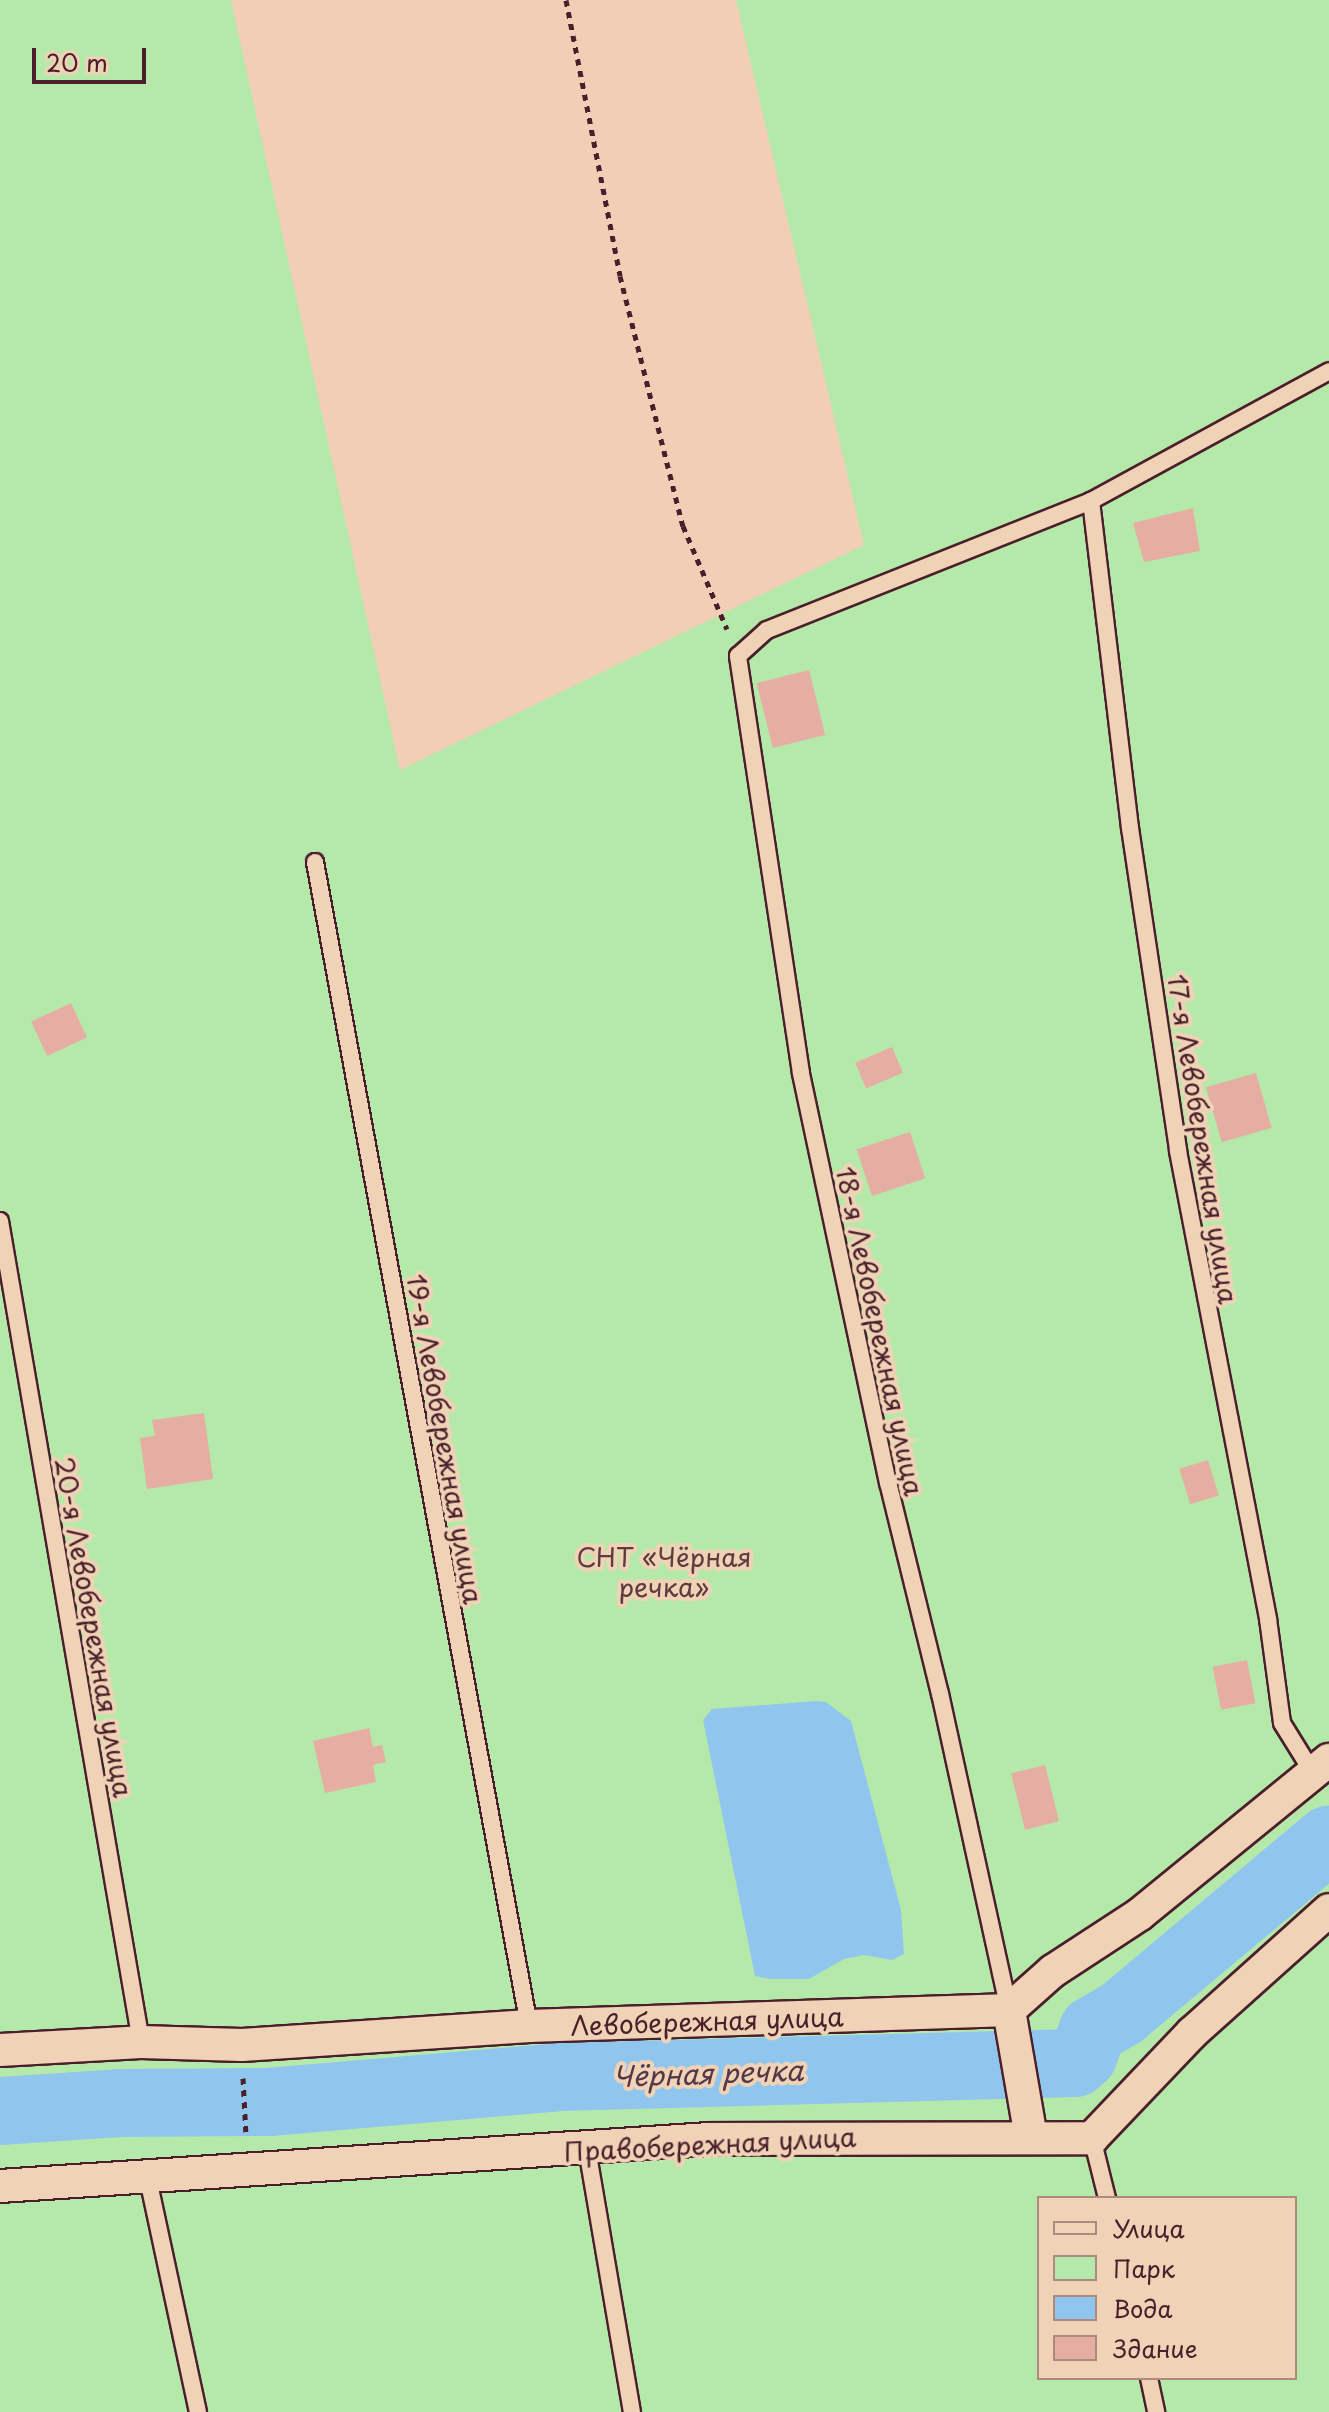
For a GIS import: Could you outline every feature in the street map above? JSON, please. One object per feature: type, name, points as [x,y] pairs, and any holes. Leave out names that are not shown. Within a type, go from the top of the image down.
[{"type":"street","points":[[1031,2137],[1009,2010],[1053,1971],[1140,1914],[1321,1766]]},
{"type":"street","points":[[1092,2138],[1192,2033],[1329,1910]]},
{"type":"street","name":"Левобережная улица","points":[[0,2050],[141,2042],[242,2045],[529,2026],[1009,2010]]},
{"type":"street","name":"Правобережная улица","points":[[0,2186],[840,2135],[1092,2138]]},
{"type":"lane","points":[[738,656],[767,630],[1091,501],[1329,371]]},
{"type":"lane","name":"17-я Левобережная улица","points":[[1091,501],[1130,828],[1178,1151],[1265,1604],[1282,1723],[1321,1766]]},
{"type":"lane","name":"18-я Левобережная улица","points":[[738,656],[801,1073],[884,1468],[1009,2010]]},
{"type":"lane","name":"19-я Левобережная улица","points":[[315,862],[529,2026]]},
{"type":"lane","name":"20-я Левобережная улица","points":[[0,1221],[141,2042]]},
{"type":"lane","points":[[1092,2138],[1106,2196]]},
{"type":"lane","points":[[587,2149],[632,2412]]},
{"type":"lane","points":[[148,2179],[198,2412]]},
{"type":"lane","points":[[1149,2380],[1156,2412]]},
{"type":"path","points":[[566,0],[620,276],[683,526],[738,656]]},
{"type":"path","points":[[242,2045],[248,2173]]},
{"type":"green space","name":"СНТ «Чёрная речка»","points":[[0,0],[231,0],[400,770],[864,545],[736,0],[1329,0],[1329,2412],[0,2412]]},
{"type":"water","points":[[826,1702],[851,1721],[901,1910],[904,1954],[892,1960],[864,1955],[844,1959],[809,1979],[770,1979],[755,1976],[703,1720],[712,1709]]},
{"type":"building","points":[[1193,508],[1200,551],[1144,562],[1133,523]]},
{"type":"building","points":[[809,670],[825,735],[773,748],[757,683]]},
{"type":"building","points":[[71,1003],[87,1037],[47,1056],[31,1022]]},
{"type":"building","points":[[892,1047],[903,1073],[866,1088],[855,1063]]},
{"type":"building","points":[[1256,1073],[1272,1128],[1222,1142],[1206,1087]]},
{"type":"building","points":[[910,1132],[925,1179],[872,1196],[857,1149]]},
{"type":"building","points":[[204,1413],[213,1479],[147,1489],[140,1438],[155,1436],[152,1420]]},
{"type":"building","points":[[1208,1460],[1219,1495],[1190,1504],[1179,1469]]},
{"type":"building","points":[[1247,1660],[1255,1703],[1221,1710],[1213,1667]]},
{"type":"building","points":[[369,1728],[373,1747],[382,1745],[386,1762],[373,1765],[376,1782],[325,1793],[313,1741]]},
{"type":"building","points":[[1045,1765],[1059,1821],[1025,1830],[1011,1773]]},
{"type":"waterway","name":"Чёрная речка","points":[[0,2111],[119,2103],[269,2102],[560,2077],[1075,2063],[1083,2056],[1093,2030],[1122,2013],[1329,1839]]}]
